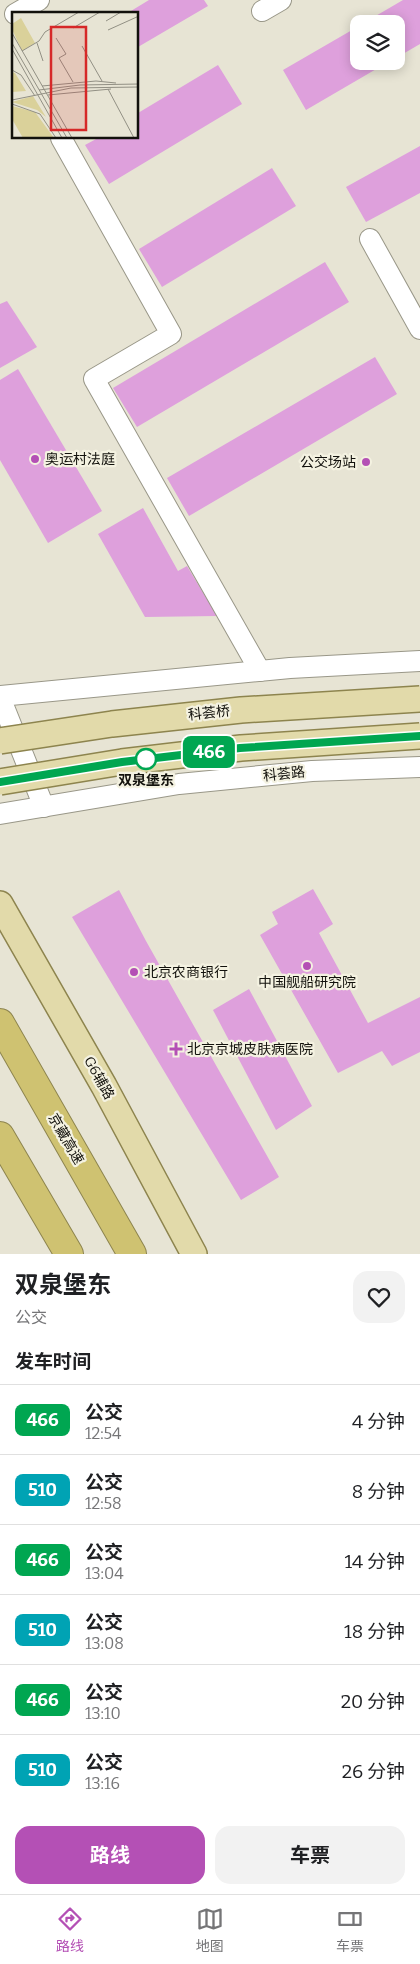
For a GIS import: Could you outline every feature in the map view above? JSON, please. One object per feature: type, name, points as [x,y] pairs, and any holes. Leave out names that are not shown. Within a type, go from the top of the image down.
[{"type":"highway","name":"京藏高速","points":[[0,1023],[132,1254]]},
{"type":"highway","points":[[0,1136],[69,1254]]},
{"type":"main road","name":"科荟桥","points":[[0,741],[112,724],[241,710],[420,699]]},
{"type":"main road","points":[[0,782],[122,762],[240,748],[420,736]]},
{"type":"main road","name":"G6辅路","points":[[0,904],[104,1086],[194,1254]]},
{"type":"street","points":[[18,12],[39,0]]},
{"type":"street","points":[[262,11],[281,0]]},
{"type":"street","points":[[0,23],[12,16]]},
{"type":"street","points":[[62,139],[171,334],[94,379],[260,671]]},
{"type":"street","points":[[370,240],[420,329]]},
{"type":"street","points":[[44,807],[0,696],[260,671],[420,661]]},
{"type":"street","name":"科荟路","points":[[0,814],[179,784],[312,771],[420,767]]},
{"type":"building","points":[[149,0],[204,0],[208,6],[139,46],[139,12],[129,12]]},
{"type":"building","points":[[403,0],[420,0],[420,44],[405,53],[405,15],[377,15]]},
{"type":"building","points":[[350,31],[350,70],[375,70],[306,110],[283,70]]},
{"type":"building","points":[[218,65],[242,104],[109,184],[85,145],[96,139],[139,139],[139,112]]},
{"type":"building","points":[[420,146],[420,193],[366,222],[346,187]]},
{"type":"building","points":[[272,168],[296,206],[162,287],[139,249]]},
{"type":"building","points":[[325,262],[349,302],[137,427],[113,388]]},
{"type":"building","points":[[7,301],[37,347],[0,368],[0,304]]},
{"type":"building","points":[[375,357],[397,394],[189,516],[167,478]]},
{"type":"building","points":[[18,369],[102,511],[48,543],[0,460],[0,380]]},
{"type":"building","points":[[143,508],[178,571],[187,566],[217,616],[145,617],[98,534]]},
{"type":"building","name":"中国舰船研究院","points":[[313,889],[333,924],[319,933],[368,1023],[420,997],[420,1052],[392,1066],[382,1051],[338,1073],[260,935],[278,924],[272,912]]},
{"type":"building","points":[[119,890],[279,1177],[241,1200],[72,917]]},
{"type":"building","points":[[249,989],[312,1106],[276,1130],[213,1010]]},
{"type":"bus line","name":"466","points":[[0,782],[122,762],[240,748],[420,736]]},
{"type":"place","name":"奥运村法庭","points":[[35,459]]},
{"type":"place","name":"公交场站","points":[[366,462]]},
{"type":"place","name":"双泉堡东","points":[[146,759]]},
{"type":"place","name":"中国舰船研究院","points":[[307,966]]},
{"type":"place","name":"北京农商银行","points":[[134,972]]},
{"type":"place","name":"北京京城皮肤病医院","points":[[176,1049]]}]
